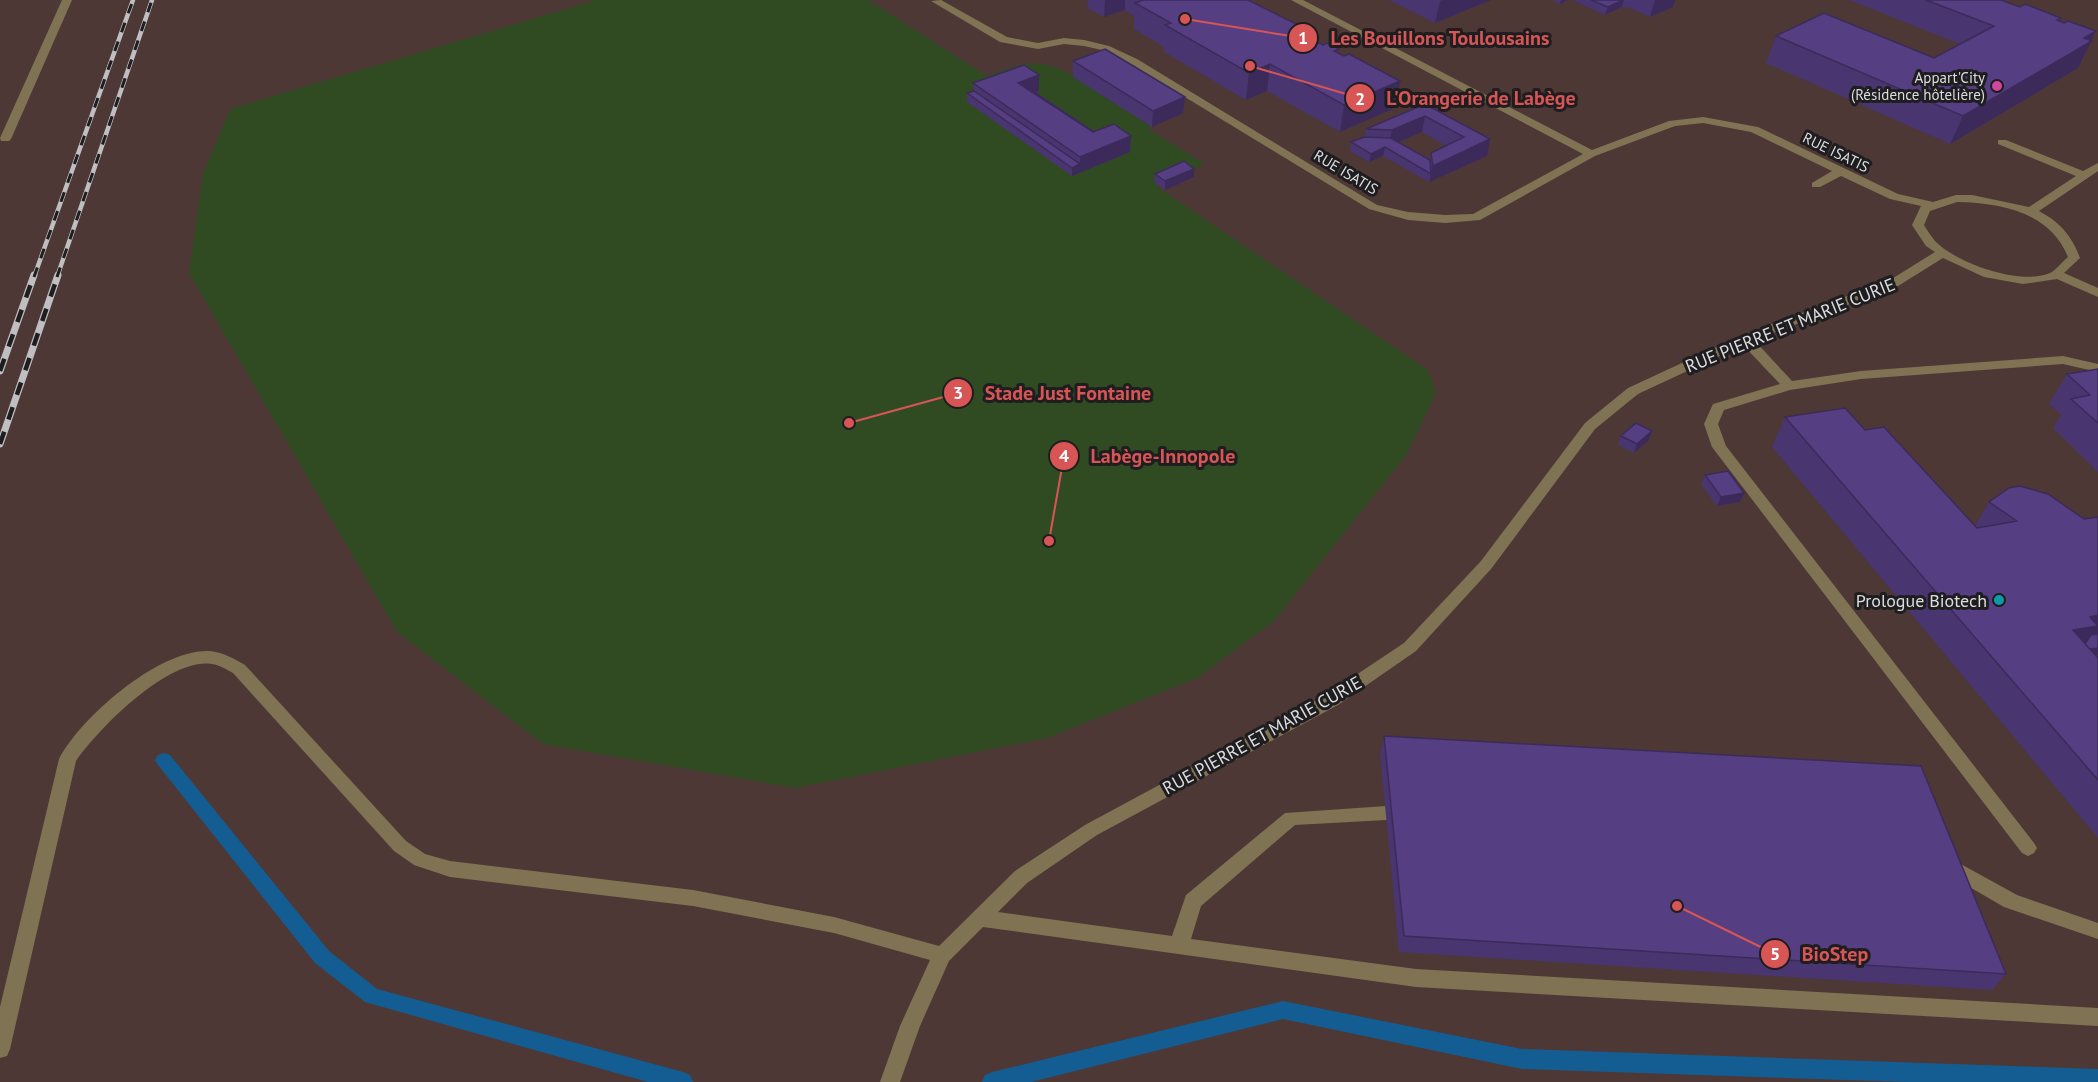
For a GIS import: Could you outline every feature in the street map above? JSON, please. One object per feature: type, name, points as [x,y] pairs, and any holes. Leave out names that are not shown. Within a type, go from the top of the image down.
[{"type":"street","points":[[5,139],[66,0]]},
{"type":"street","points":[[1296,0],[1591,154]]},
{"type":"street","name":"RUE ISATIS","points":[[936,1],[1004,40],[1038,45],[1064,41],[1105,48],[1133,61],[1373,207],[1407,216],[1445,219],[1476,217],[1591,154],[1673,123],[1703,120],[1754,129],[1894,197],[1930,204]]},
{"type":"street","points":[[2002,142],[2083,175]]},
{"type":"street","points":[[2030,212],[2098,166]]},
{"type":"street","points":[[1816,185],[1841,171]]},
{"type":"street","points":[[1956,198],[1973,198],[2002,203],[2030,212],[2063,233],[2072,245],[2074,258],[2069,267],[2057,274],[2019,279],[1968,268],[1941,254],[1928,243],[1917,224],[1923,209],[1930,204],[1956,198]]},
{"type":"street","name":"RUE PIERRE ET MARIE CURIE","points":[[890,1082],[910,1026],[942,955],[1021,878],[1091,830],[1332,700],[1410,647],[1486,565],[1590,426],[1632,391],[1745,339],[1894,283],[1941,254]]},
{"type":"street","points":[[2057,274],[2098,293]]},
{"type":"street","points":[[1745,339],[1790,386]]},
{"type":"street","points":[[2028,848],[1719,447],[1711,424],[1719,407],[1790,386],[1861,375],[2063,360],[2098,368]]},
{"type":"street","points":[[0,1049],[68,759],[81,738],[103,714],[135,690],[185,662],[207,657],[223,660],[239,669],[400,846],[420,860],[450,869],[693,898],[834,925],[942,955]]},
{"type":"street","points":[[1179,945],[1193,901],[1291,818],[1386,813]]},
{"type":"street","points":[[1941,861],[2011,901],[2098,931]]},
{"type":"street","points":[[979,918],[1087,935],[1179,945],[1416,978],[2098,1017]]},
{"type":"shaded area","points":[[0,0],[2098,0],[2098,1082],[0,1082]]},
{"type":"green space","points":[[596,0],[868,0],[987,76],[1016,66],[1032,64],[1047,65],[1072,75],[1152,127],[1148,129],[1205,164],[1156,186],[1428,370],[1436,393],[1407,454],[1273,622],[1197,678],[1047,738],[795,788],[543,744],[397,632],[189,273],[203,174],[230,109]]},
{"type":"building","points":[[1143,0],[1248,0],[1316,34],[1312,36],[1319,38],[1314,40],[1339,49],[1334,51],[1344,56],[1349,54],[1400,81],[1344,105],[1270,64],[1249,73],[1165,25],[1171,23],[1135,3]]},
{"type":"building","points":[[1591,0],[1623,0],[1608,7]]},
{"type":"building","points":[[1926,0],[2001,0],[2020,7],[2025,4],[2061,18],[2057,20],[2064,23],[2068,21],[2096,31],[2084,38],[2092,41],[1963,116],[1776,36],[1824,13],[1934,58],[1994,26]]},
{"type":"building","points":[[1105,49],[1185,97],[1153,111],[1073,61]]},
{"type":"building","points":[[1024,65],[1039,75],[1018,83],[1093,132],[1114,124],[1131,136],[1080,157],[973,83]]},
{"type":"building","points":[[1027,87],[1094,132],[1026,88]]},
{"type":"building","points":[[974,91],[1080,164],[1072,168],[967,93]]},
{"type":"building","points":[[1425,104],[1490,139],[1433,166],[1431,153],[1464,137],[1425,116],[1392,130],[1366,129]]},
{"type":"building","points":[[1364,137],[1391,138],[1430,160],[1431,174],[1385,147],[1371,154],[1351,142]]},
{"type":"building","points":[[1184,161],[1194,169],[1165,181],[1155,174]]},
{"type":"building","points":[[2098,369],[2098,423],[2071,399],[2090,395],[2067,374]]},
{"type":"building","name":"Prologue Biotech","points":[[1845,408],[1865,430],[1884,427],[1977,528],[2017,521],[1989,502],[2009,488],[2020,486],[2048,494],[2084,519],[2098,517],[2098,615],[2090,617],[2098,626],[2073,630],[2098,658],[2098,780],[1785,417]]},
{"type":"building","points":[[1636,423],[1652,431],[1637,444],[1621,436]]},
{"type":"building","points":[[1728,471],[1744,493],[1721,497],[1705,475]]},
{"type":"building","points":[[2098,634],[2098,648],[2090,649],[2085,644],[2091,635]]},
{"type":"building","points":[[1384,736],[1921,766],[2006,974],[1404,936]]},
{"type":"waterway","points":[[164,760],[322,957],[372,996],[683,1082]]},
{"type":"waterway","points":[[992,1082],[1283,1010],[1522,1059],[2098,1079]]},
{"type":"railway","points":[[34,277],[133,0]]},
{"type":"railway","points":[[57,277],[152,0]]},
{"type":"railway","points":[[0,371],[34,275]]},
{"type":"railway","points":[[0,444],[58,275]]},
{"type":"place","name":"Les Bouillons Toulousains","points":[[1185,19]]},
{"type":"place","name":"L'Orangerie de Labège","points":[[1250,66]]},
{"type":"place","name":"Appart'City (Résidence hôtelière)","points":[[1997,86]]},
{"type":"place","name":"Stade Just Fontaine","points":[[849,423]]},
{"type":"place","name":"Labège-Innopole","points":[[1049,541]]},
{"type":"place","name":"Prologue Biotech","points":[[1999,600]]},
{"type":"place","name":"BioStep","points":[[1677,906]]}]
